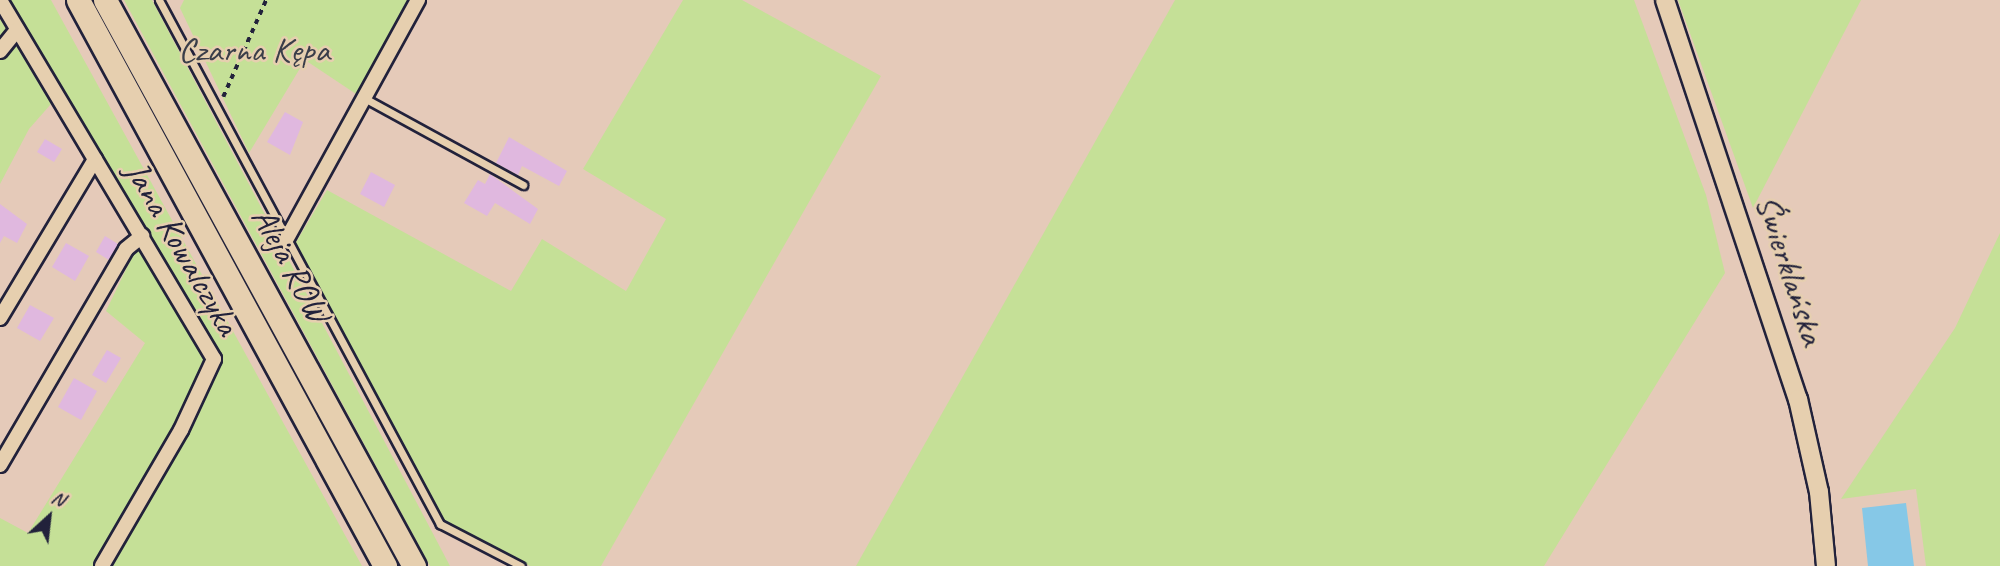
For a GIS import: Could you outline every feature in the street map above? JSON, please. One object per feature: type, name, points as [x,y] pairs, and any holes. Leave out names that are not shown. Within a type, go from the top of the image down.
[{"type":"main road","name":"Aleja ROW","points":[[78,0],[385,566]]},
{"type":"main road","name":"Aleja ROW","points":[[105,0],[414,566]]},
{"type":"street","name":"Jana Kowalczyka","points":[[0,0],[214,359],[181,430],[102,566]]},
{"type":"street","points":[[286,240],[368,100],[418,0]]},
{"type":"street","name":"Świerklańska","points":[[1665,0],[1798,399],[1819,492],[1826,566]]},
{"type":"street","points":[[0,51],[17,30]]},
{"type":"street","points":[[0,318],[95,159]]},
{"type":"street","points":[[0,465],[126,249],[142,236]]},
{"type":"lane","points":[[159,0],[440,524],[521,566]]},
{"type":"lane","points":[[368,100],[523,185]]},
{"type":"path","points":[[218,113],[267,0]]},
{"type":"green space","points":[[5,0],[51,0],[362,566],[0,566],[0,518],[28,533],[145,343],[106,311],[142,236],[217,373],[223,360]]},
{"type":"green space","points":[[91,0],[401,566],[395,566]]},
{"type":"green space","points":[[124,0],[152,0],[450,566],[430,566]]},
{"type":"green space","name":"Czarna Kępa","points":[[184,0],[411,0],[359,96],[305,60],[249,153],[180,8]]},
{"type":"green space","points":[[683,0],[742,0],[881,76],[601,566],[530,566],[444,520],[295,244],[327,190],[511,291],[542,239],[626,291],[666,219],[583,169]]},
{"type":"green space","points":[[1175,0],[1634,0],[1706,195],[1725,273],[1544,566],[856,566]]},
{"type":"green space","points":[[1678,0],[1861,0],[1753,208]]},
{"type":"green space","points":[[0,19],[51,104],[29,129],[0,184]]},
{"type":"green space","points":[[2000,233],[2000,566],[1926,566],[1916,489],[1841,499],[1955,328]]},
{"type":"water","points":[[1906,503],[1914,566],[1868,566],[1862,508]]},
{"type":"building","points":[[285,112],[303,122],[290,155],[267,142]]},
{"type":"building","points":[[509,137],[567,171],[559,186],[522,166],[518,175],[496,163]]},
{"type":"building","points":[[45,139],[62,149],[54,162],[37,152]]},
{"type":"building","points":[[371,172],[395,185],[384,207],[360,194]]},
{"type":"building","points":[[490,174],[538,209],[530,224],[495,203],[487,216],[464,203],[478,180],[485,184]]},
{"type":"building","points":[[0,204],[27,224],[17,243],[4,236],[0,243]]},
{"type":"building","points":[[105,236],[118,244],[109,260],[96,252]]},
{"type":"building","points":[[66,243],[89,256],[75,281],[52,267]]},
{"type":"building","points":[[30,305],[54,318],[40,341],[17,328]]},
{"type":"building","points":[[107,350],[121,358],[106,383],[92,375]]},
{"type":"building","points":[[74,378],[97,391],[81,420],[58,407]]}]
